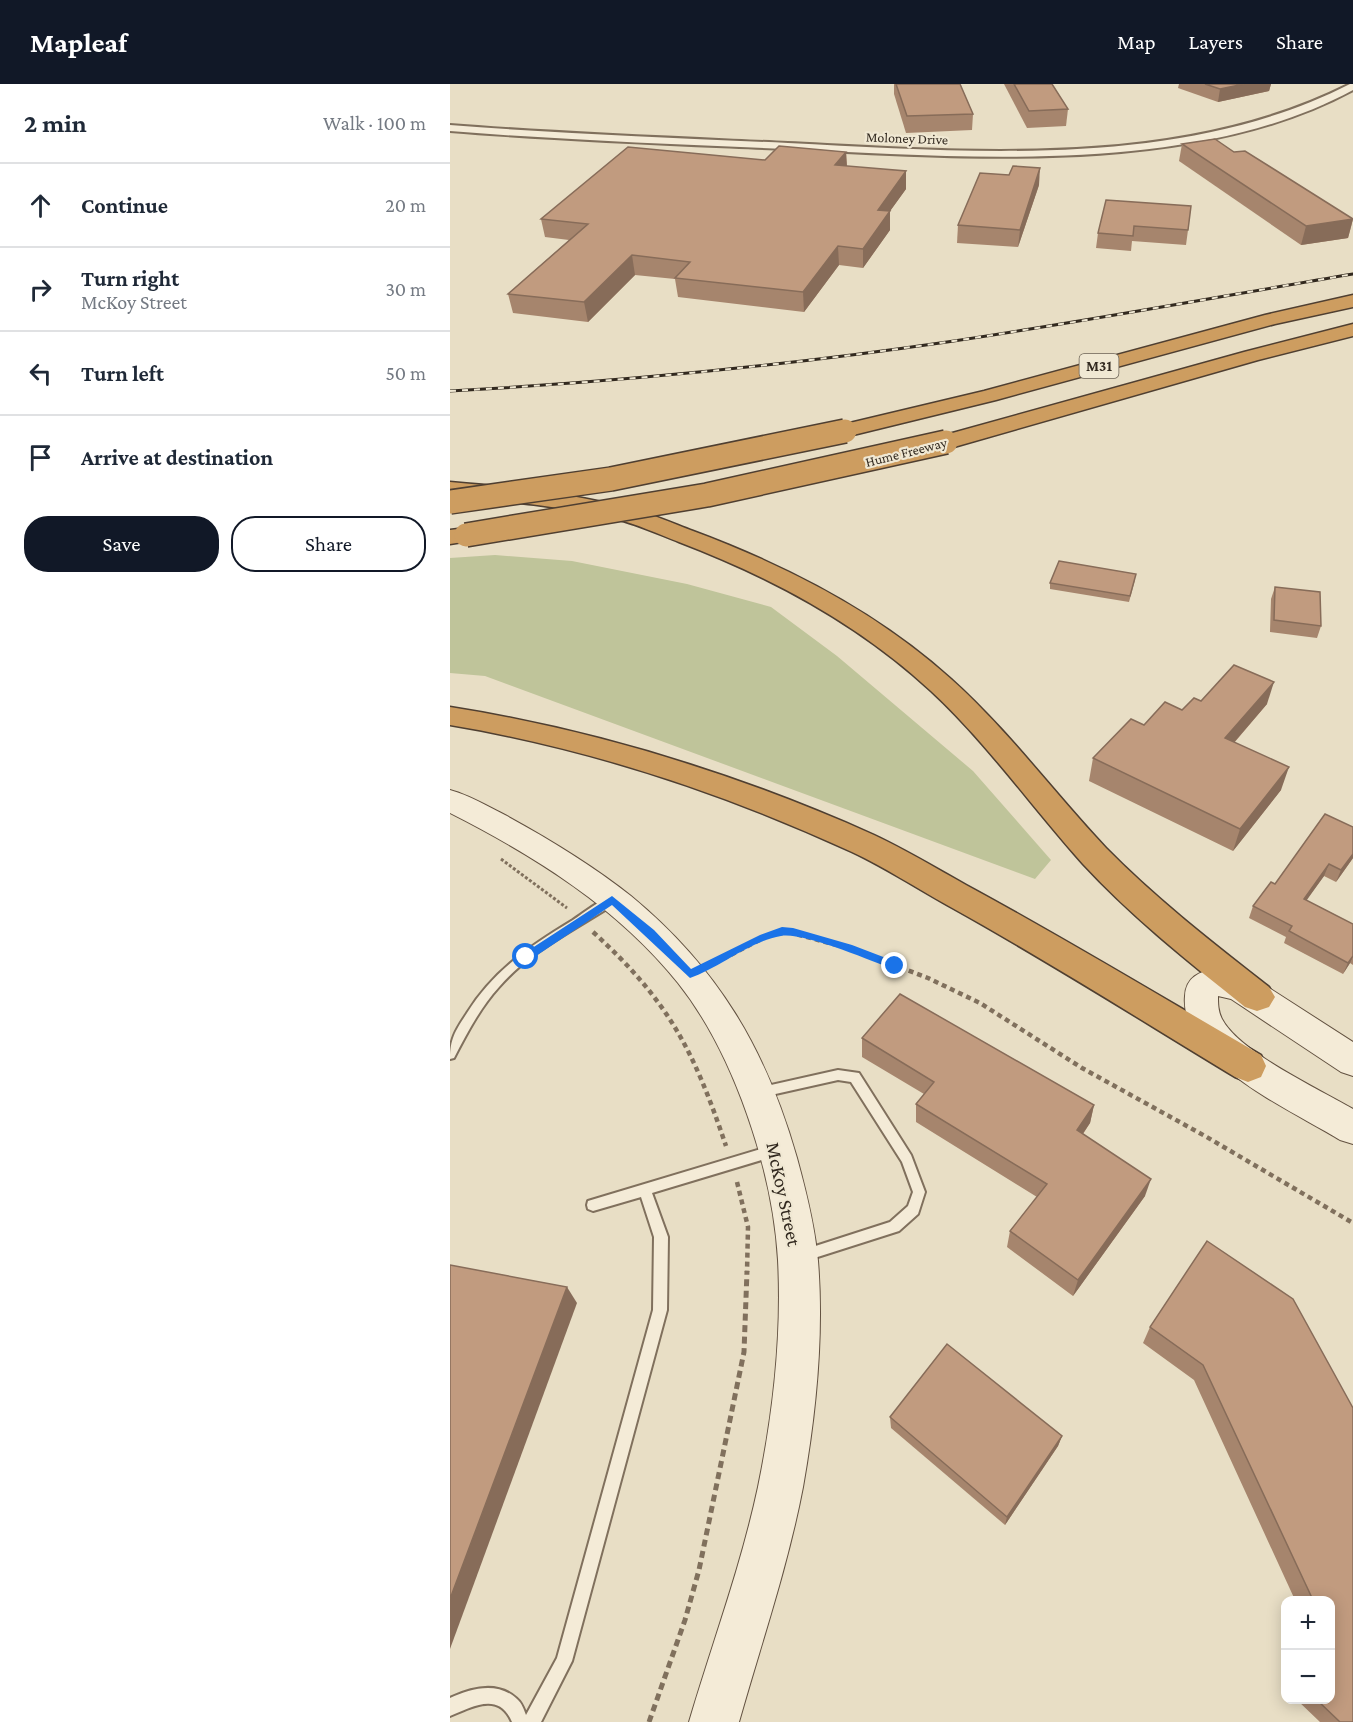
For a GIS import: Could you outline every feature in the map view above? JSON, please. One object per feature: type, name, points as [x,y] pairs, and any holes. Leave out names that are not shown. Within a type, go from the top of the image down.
[{"type":"highway","name":"M31","points":[[450,502],[611,478],[844,431],[989,396],[1272,319],[1353,301]]},
{"type":"highway","name":"Hume Freeway","points":[[458,536],[593,517],[737,490],[946,442],[1251,356],[1353,330]]},
{"type":"highway","points":[[450,489],[528,496],[623,514],[703,542],[787,578],[865,626],[940,685],[1007,753],[1074,834],[1123,885],[1202,954],[1257,997]]},
{"type":"highway","points":[[450,716],[512,726],[625,755],[744,795],[864,844],[1010,924],[1248,1066]]},
{"type":"street","name":"Moloney Drive","points":[[450,128],[530,135],[949,154],[1087,152],[1142,147],[1233,131],[1315,107],[1353,86]]},
{"type":"street","name":"McKoy Street","points":[[450,800],[560,860],[651,933],[690,974],[733,1037],[758,1093],[776,1150],[798,1257],[797,1363],[778,1496],[714,1722]]},
{"type":"street","points":[[1353,1061],[1240,987],[1216,982],[1207,984],[1201,994],[1203,1015],[1210,1030],[1222,1045],[1248,1066],[1353,1128]]},
{"type":"lane","points":[[450,1054],[468,1018],[496,981],[526,957],[612,900]]},
{"type":"lane","points":[[758,1093],[838,1075],[855,1077],[908,1159],[919,1192],[913,1210],[894,1227],[798,1257]]},
{"type":"lane","points":[[593,1205],[776,1150]]},
{"type":"lane","points":[[532,1722],[564,1661],[660,1310],[661,1237],[645,1190]]},
{"type":"lane","points":[[450,1708],[458,1702],[486,1695],[512,1706],[521,1722]]},
{"type":"path","points":[[690,974],[779,932],[793,932],[852,949],[965,995],[1082,1068],[1205,1136],[1353,1223]]},
{"type":"green space","points":[[495,555],[572,561],[687,584],[771,607],[837,656],[973,771],[1051,860],[1035,879],[485,676],[450,673],[450,558]]},
{"type":"building","points":[[896,84],[960,84],[973,114],[907,116]]},
{"type":"building","points":[[1014,84],[1052,84],[1068,109],[1029,111]]},
{"type":"building","points":[[1205,84],[1244,84],[1220,89]]},
{"type":"building","points":[[1215,139],[1234,152],[1245,151],[1353,219],[1306,226],[1182,144]]},
{"type":"building","points":[[779,146],[846,152],[835,165],[906,171],[878,210],[890,211],[863,249],[838,246],[803,292],[675,278],[690,262],[632,255],[584,302],[508,294],[588,224],[541,219],[628,147],[765,160]]},
{"type":"building","points":[[1013,166],[1040,168],[1020,230],[958,225],[980,173],[1009,175]]},
{"type":"building","points":[[1106,200],[1191,206],[1188,230],[1134,226],[1133,236],[1098,233]]},
{"type":"building","points":[[1059,561],[1136,574],[1130,596],[1050,583]]},
{"type":"building","points":[[1275,587],[1320,592],[1321,626],[1274,620]]},
{"type":"building","points":[[1234,665],[1274,682],[1225,738],[1289,767],[1240,829],[1093,758],[1131,719],[1144,725],[1165,702],[1182,710],[1194,698],[1201,701]]},
{"type":"building","points":[[1325,814],[1353,827],[1353,854],[1341,870],[1329,864],[1304,899],[1353,924],[1353,956],[1348,963],[1289,931],[1292,926],[1253,906],[1271,882],[1275,884]]},
{"type":"building","points":[[900,994],[1094,1105],[1077,1130],[1151,1179],[1078,1280],[1010,1231],[1047,1184],[916,1104],[934,1082],[862,1038]]},
{"type":"building","points":[[1207,1241],[1293,1299],[1353,1408],[1353,1722],[1340,1722],[1321,1704],[1335,1704],[1335,1596],[1311,1596],[1203,1365],[1150,1327]]},
{"type":"building","points":[[450,1265],[567,1287],[450,1599]]},
{"type":"building","points":[[947,1344],[1062,1436],[1007,1517],[890,1417]]},
{"type":"railway","points":[[450,391],[699,372],[885,351],[1353,274]]},
{"type":"route","points":[[526,957],[612,900],[651,933],[690,974],[782,931],[852,949],[895,966]]}]
